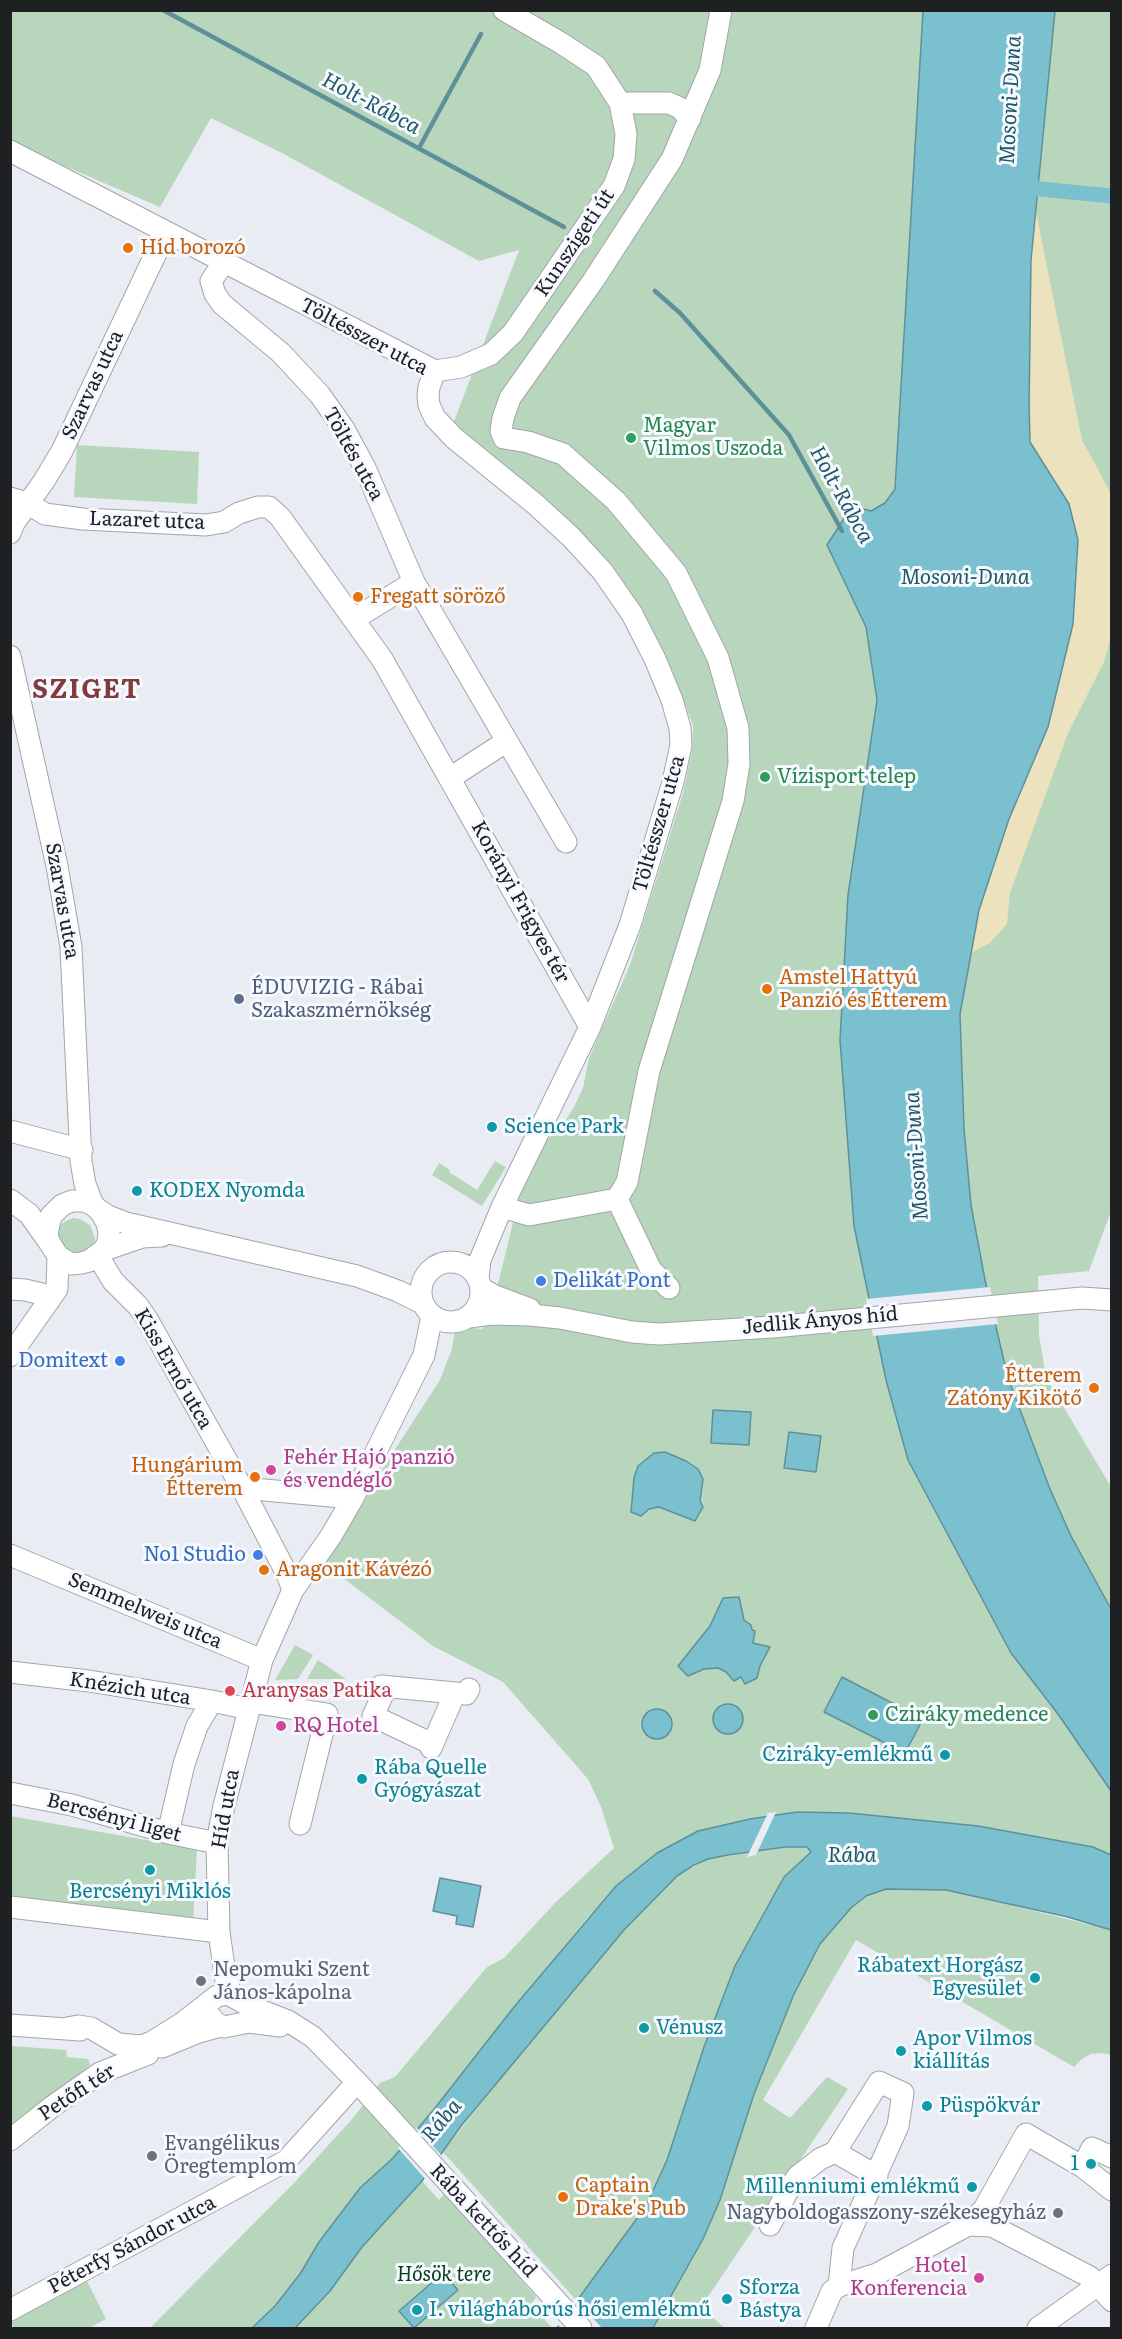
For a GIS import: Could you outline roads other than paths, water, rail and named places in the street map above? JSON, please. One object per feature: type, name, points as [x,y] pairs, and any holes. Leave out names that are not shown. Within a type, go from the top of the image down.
[{"type":"street","name":"Kunszigeti út","points":[[435,371],[461,367],[491,354],[513,333],[614,186],[624,159],[625,142],[620,103],[596,66],[504,10]]},
{"type":"street","points":[[502,1207],[529,1215],[617,1199],[627,1182],[649,1071],[733,801],[739,764],[738,728],[718,658],[676,573],[616,501],[563,454],[528,442],[504,438],[501,431],[510,398],[672,159],[710,70],[721,10]]},
{"type":"street","points":[[620,103],[669,103],[680,108],[690,119]]},
{"type":"street","name":"Töltésszer utca","points":[[10,151],[435,371],[428,395],[429,405],[435,418],[454,438],[564,530],[603,572],[632,614],[655,658],[672,700],[680,728],[681,745],[673,782],[630,925],[590,1027],[502,1207]]},
{"type":"street","name":"Szarvas utca","points":[[10,533],[19,500],[44,481],[62,451],[166,232]]},
{"type":"street","name":"Töltés utca","points":[[224,262],[212,281],[215,294],[222,304],[281,353],[320,395],[344,429],[365,468],[414,582]]},
{"type":"street","name":"Lazaret utca","points":[[19,500],[45,514],[83,519],[206,525],[224,522],[239,513],[269,507],[280,517],[354,619]]},
{"type":"street","points":[[354,619],[414,582],[566,842]]},
{"type":"street","name":"Korányi Frigyes tér","points":[[354,619],[382,659],[590,1027]]},
{"type":"street","name":"Szarvas utca","points":[[10,656],[57,866],[71,947],[85,1184],[96,1208]]},
{"type":"street","points":[[450,778],[507,741]]},
{"type":"street","points":[[10,1131],[82,1150]]},
{"type":"street","name":"Szarvas utca","points":[[60,1206],[79,1168],[82,1150]]},
{"type":"street","points":[[10,1193],[60,1206]]},
{"type":"street","points":[[617,1199],[651,1270],[669,1288]]},
{"type":"street","points":[[10,1200],[29,1214],[53,1249],[71,1264],[89,1261],[101,1253],[142,1237],[184,1236]]},
{"type":"street","points":[[10,1356],[58,1286],[48,1224],[51,1216],[60,1206],[72,1201],[85,1201],[108,1216],[126,1223],[357,1276],[398,1291],[448,1323],[466,1318]]},
{"type":"street","points":[[262,1660],[293,1590],[331,1536],[353,1498],[424,1355],[427,1310],[421,1284],[483,1232],[502,1207]]},
{"type":"street","points":[[418,1367],[451,1330],[479,1304],[480,1260],[502,1207]]},
{"type":"street","points":[[96,1208],[107,1223],[108,1242],[101,1253]]},
{"type":"street","name":"Kiss Ernő utca","points":[[101,1253],[113,1281],[138,1306],[147,1319],[242,1488],[293,1590]]},
{"type":"street","points":[[357,1276],[402,1279],[441,1265],[466,1266],[479,1283]]},
{"type":"street","name":"Jedlik Ányos híd","points":[[479,1283],[495,1296],[560,1318]]},
{"type":"street","points":[[10,1289],[42,1294],[49,1301]]},
{"type":"street","name":"Jedlik Ányos híd","points":[[466,1318],[482,1314],[504,1313],[560,1318],[632,1332],[659,1334],[773,1327],[1082,1298],[1112,1300]]},
{"type":"street","points":[[242,1488],[353,1498]]},
{"type":"street","name":"Semmelweis utca","points":[[10,1539],[19,1559],[262,1660]]},
{"type":"street","name":"Híd utca","points":[[227,2025],[212,2019],[210,2014],[211,2004],[227,1997],[219,1932],[217,1843],[224,1806],[262,1660]]},
{"type":"street","name":"Knézich utca","points":[[10,1672],[89,1681],[212,1701],[327,1714],[300,1824]]},
{"type":"street","points":[[383,1687],[462,1691],[432,1746],[373,1716],[383,1687]]},
{"type":"street","points":[[168,1833],[184,1764],[197,1726],[212,1701]]},
{"type":"street","name":"Bercsényi liget","points":[[10,1793],[72,1804],[168,1833],[217,1843]]},
{"type":"street","points":[[10,1907],[219,1932]]},
{"type":"street","points":[[67,2028],[78,2026],[91,2028],[113,2042],[141,2046],[164,2035],[227,1997],[242,2005],[242,2015],[227,2025]]},
{"type":"street","name":"Rába kettős híd","points":[[227,1997],[288,2021],[313,2037],[359,2084],[581,2328]]},
{"type":"street","name":"Petőfi tér","points":[[10,2140],[100,2073],[196,2033],[249,2022],[302,2031]]},
{"type":"street","points":[[10,2025],[67,2028],[90,2034],[118,2054],[135,2057],[148,2054]]},
{"type":"street","points":[[770,2225],[786,2192],[798,2176],[820,2159],[835,2152],[879,2082],[903,2093],[898,2126],[843,2248],[839,2286]]},
{"type":"street","name":"Péterfy Sándor utca","points":[[10,2310],[286,2161],[359,2084]]},
{"type":"street","points":[[816,2328],[832,2291],[839,2286],[877,2274],[968,2225],[984,2209],[1026,2134],[1083,2167],[1112,2190]]},
{"type":"street","points":[[1083,2167],[1092,2148],[1112,2157]]},
{"type":"street","points":[[835,2152],[877,2176]]},
{"type":"street","points":[[968,2225],[992,2226],[1090,2277],[1104,2280]]},
{"type":"street","points":[[1104,2280],[1112,2301]]},
{"type":"street","points":[[1038,2328],[1104,2280]]},
{"type":"water","name":"Mosoni-Duna","points":[[923,11],[1055,11],[1031,260],[1030,442],[1069,504],[1078,540],[1073,624],[1048,727],[1009,819],[979,910],[960,1014],[964,1129],[971,1205],[985,1280],[1008,1378],[1050,1489],[1071,1536],[1111,1609],[1111,1791],[1058,1714],[1011,1653],[908,1460],[886,1380],[854,1226],[840,1040],[848,895],[877,700],[866,627],[827,545],[852,506],[871,511],[885,503],[895,489]]},
{"type":"water","points":[[713,1410],[751,1412],[749,1445],[711,1443]]},
{"type":"water","points":[[789,1432],[821,1436],[816,1472],[784,1468]]},
{"type":"water","points":[[665,1452],[698,1469],[703,1479],[700,1501],[703,1507],[695,1521],[659,1507],[649,1509],[641,1516],[631,1512],[634,1478],[638,1466],[654,1453]]},
{"type":"water","points":[[739,1597],[744,1620],[755,1631],[753,1643],[770,1647],[760,1666],[757,1678],[745,1684],[741,1677],[734,1681],[726,1672],[718,1668],[704,1669],[688,1676],[678,1666],[710,1626],[723,1598]]},
{"type":"water","name":"Cziráky medence","points":[[842,1677],[923,1719],[905,1753],[824,1712]]},
{"type":"water","points":[[728,1704],[739,1708],[743,1719],[739,1730],[728,1734],[717,1730],[713,1719],[717,1708]]},
{"type":"water","points":[[657,1709],[668,1713],[672,1724],[668,1735],[657,1739],[646,1735],[642,1724],[646,1713]]},
{"type":"water","name":"Rába","points":[[797,1812],[849,1813],[978,1826],[1093,1847],[1111,1855],[1111,1930],[1068,1917],[946,1890],[886,1889],[866,1896],[851,1908],[820,1944],[794,1994],[754,2094],[720,2200],[703,2239],[653,2328],[557,2328],[646,2206],[667,2160],[704,2047],[735,1966],[784,1877],[811,1852],[807,1847],[785,1847],[728,1855],[708,1859],[694,1865],[677,1876],[624,1930],[461,2126],[422,2181],[362,2247],[330,2291],[295,2328],[252,2328],[275,2306],[300,2274],[319,2242],[360,2188],[393,2158],[514,2007],[616,1886],[657,1853],[698,1831],[750,1819]]},
{"type":"water","points":[[440,1878],[481,1886],[473,1927],[456,1924],[457,1916],[433,1911]]},
{"type":"water","points":[[443,2273],[458,2290],[414,2328],[399,2311]]},
{"type":"waterway","name":"Holt-Rábca","points":[[163,10],[564,227]]},
{"type":"waterway","points":[[419,148],[481,34]]},
{"type":"waterway","points":[[1019,187],[1112,196]]},
{"type":"waterway","name":"Holt-Rábca","points":[[655,291],[680,313],[789,435],[842,531]]},
{"type":"place","name":"Híd borozó","points":[[128,248]]},
{"type":"place","name":"Magyar Vilmos Uszoda","points":[[631,438]]},
{"type":"place","name":"Fregatt söröző","points":[[358,597]]},
{"type":"place","name":"Vízisport telep","points":[[765,777]]},
{"type":"place","name":"Amstel Hattyú Panzió és Étterem","points":[[767,989]]},
{"type":"place","name":"ÉDUVIZIG - Rábai Szakaszmérnökség","points":[[239,999]]},
{"type":"place","name":"Science Park","points":[[492,1127]]},
{"type":"place","name":"KODEX Nyomda","points":[[137,1191]]},
{"type":"place","name":"Delikát Pont","points":[[541,1281]]},
{"type":"place","name":"Domitext","points":[[120,1361]]},
{"type":"place","name":"Étterem Zátóny Kikötő","points":[[1094,1388]]},
{"type":"place","name":"Fehér Hajó panzió és vendéglő","points":[[271,1470]]},
{"type":"place","name":"Hungárium Étterem","points":[[255,1477]]},
{"type":"place","name":"No1 Studio","points":[[258,1555]]},
{"type":"place","name":"Aragonit Kávézó","points":[[264,1570]]},
{"type":"place","name":"Aranysas Patika","points":[[230,1691]]},
{"type":"place","name":"Cziráky medence","points":[[873,1715]]},
{"type":"place","name":"RQ Hotel","points":[[281,1726]]},
{"type":"place","name":"Cziráky-emlékmű","points":[[945,1755]]},
{"type":"place","name":"Rába Quelle Gyógyászat","points":[[362,1779]]},
{"type":"place","name":"Bercsényi Miklós","points":[[150,1870]]},
{"type":"place","name":"Rábatext Horgász Egyesület","points":[[1035,1978]]},
{"type":"place","name":"Nepomuki Szent János-kápolna","points":[[201,1981]]},
{"type":"place","name":"Vénusz","points":[[644,2028]]},
{"type":"place","name":"Apor Vilmos kiállítás","points":[[901,2051]]},
{"type":"place","name":"Püspökvár","points":[[927,2106]]},
{"type":"place","name":"Evangélikus Öregtemplom","points":[[152,2156]]},
{"type":"place","name":"1","points":[[1091,2164]]},
{"type":"place","name":"Millenniumi emlékmű","points":[[972,2187]]},
{"type":"place","name":"Captain Drake's Pub","points":[[563,2197]]},
{"type":"place","name":"Nagyboldogasszony-székesegyház","points":[[1058,2213]]},
{"type":"place","name":"Hotel Konferencia","points":[[979,2278]]},
{"type":"place","name":"Sforza Bástya","points":[[727,2299]]},
{"type":"place","name":"I. világháborús hősi emlékmű","points":[[417,2310]]},
{"type":"district","name":"SZIGET","points":[[87,690]]},
{"type":"park label","name":"Hősök tere","points":[[444,2275]]}]
